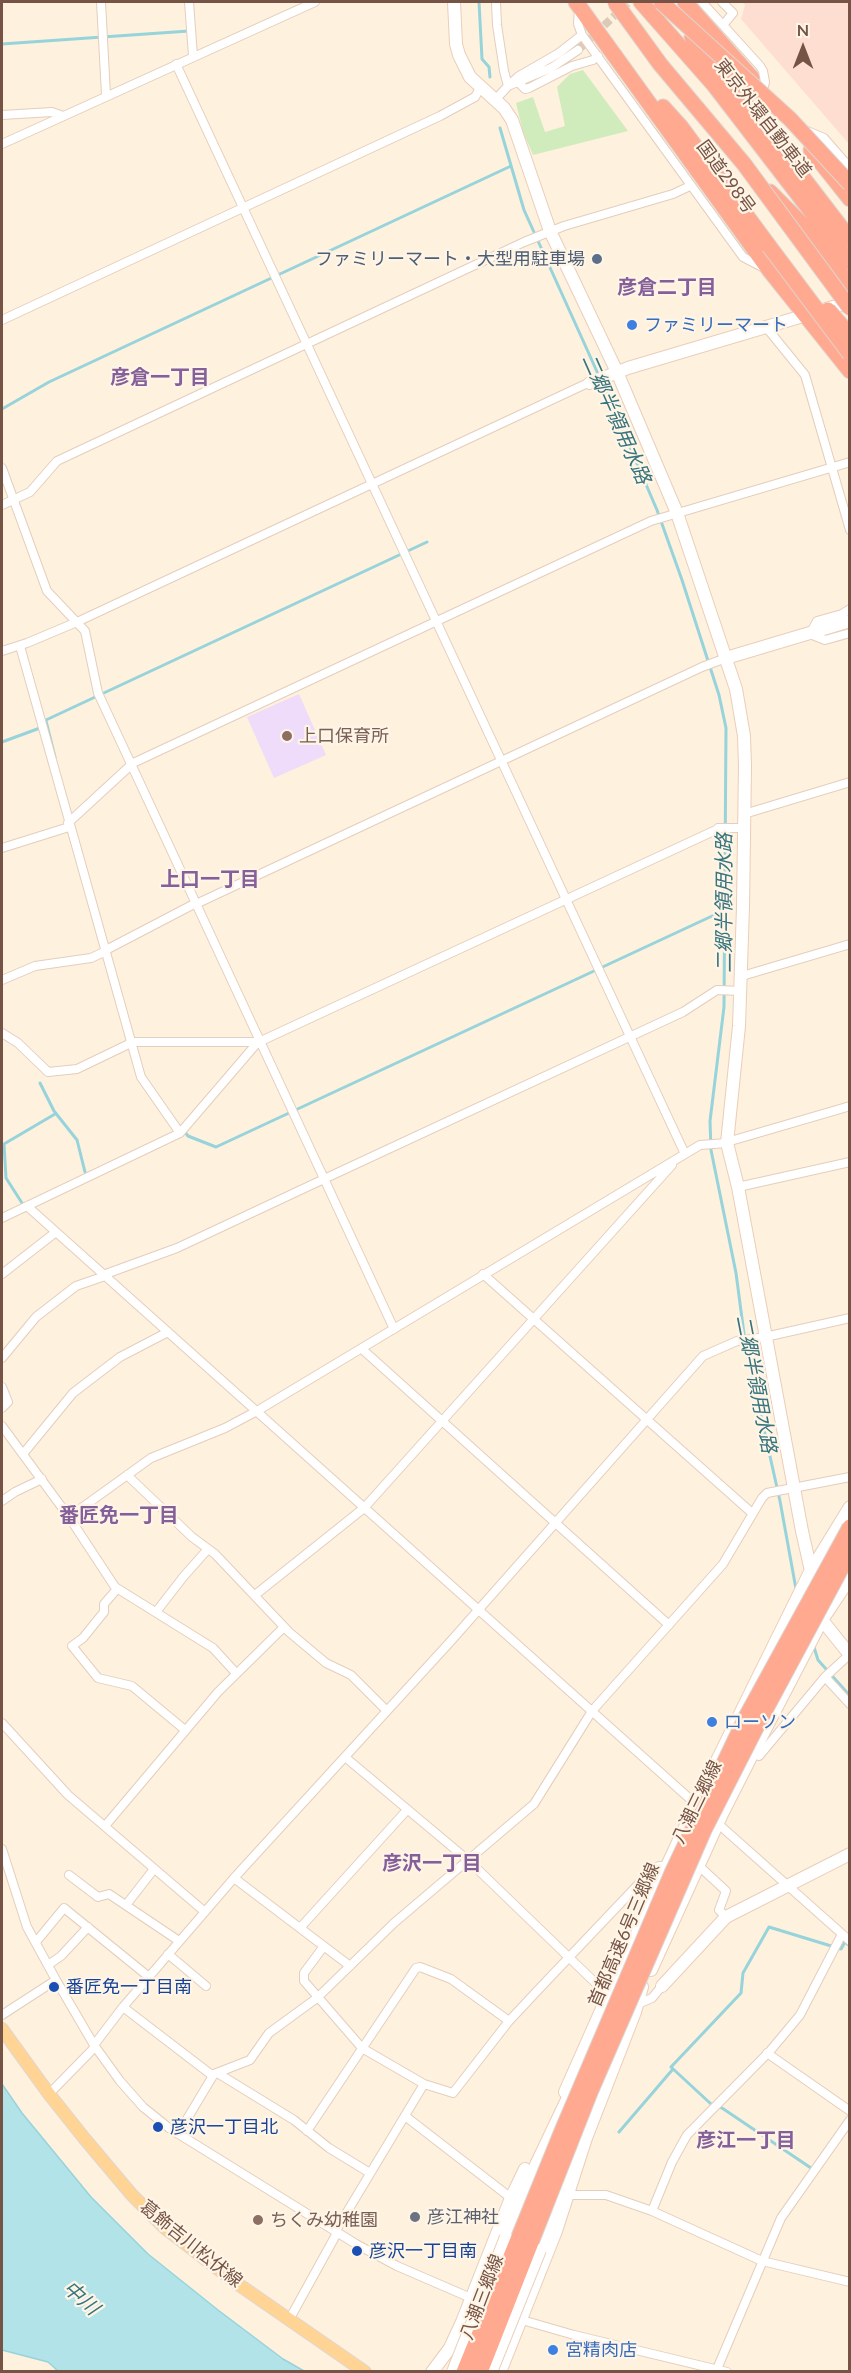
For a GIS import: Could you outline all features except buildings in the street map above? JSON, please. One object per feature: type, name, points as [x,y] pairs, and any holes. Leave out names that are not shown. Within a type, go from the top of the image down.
[{"type":"highway","points":[[615,2],[660,64],[744,165],[849,308]]},
{"type":"highway","name":"東京外環自動車道","points":[[641,2],[714,85],[849,262]]},
{"type":"highway","points":[[661,2],[790,119],[849,184]]},
{"type":"highway","name":"東京外環自動車道","points":[[661,2],[719,69],[849,239]]},
{"type":"highway","points":[[685,2],[763,90],[849,199]]},
{"type":"highway","name":"国道298号","points":[[578,3],[770,271],[849,371]]},
{"type":"highway","points":[[620,60],[681,127],[758,231],[849,335]]},
{"type":"highway","points":[[744,165],[805,227],[849,285]]},
{"type":"highway","points":[[771,244],[849,354]]},
{"type":"highway","name":"首都高速6号三郷線","points":[[464,2372],[562,2131],[672,1873],[747,1715],[849,1527]]},
{"type":"highway","name":"首都高速6号三郷線","points":[[480,2372],[591,2090],[704,1830],[849,1553]]},
{"type":"main road","points":[[454,2],[456,44],[459,56],[467,72],[480,88],[504,108],[518,133],[550,231],[617,372],[677,513],[736,689],[744,736],[742,976],[727,1142],[738,1187],[810,1572],[822,1620],[846,1658]]},
{"type":"main road","points":[[590,382],[849,302]]},
{"type":"main road","points":[[726,658],[849,621]]},
{"type":"main road","name":"八潮三郷線","points":[[453,2372],[524,2190],[569,2096],[667,1865],[726,1740],[810,1572],[849,1507]]},
{"type":"main road","name":"八潮三郷線","points":[[492,2372],[633,2002],[753,1752],[822,1620],[849,1578]]},
{"type":"main road","points":[[662,1986],[726,1917],[849,1854]]},
{"type":"main road","points":[[432,2372],[450,2348],[511,2198],[565,2092],[608,1995],[625,1965]]},
{"type":"main road","points":[[500,2372],[569,2195],[596,2111],[638,2004],[642,1987]]},
{"type":"main road","name":"葛飾吉川松伏線","points":[[2,2029],[49,2094],[132,2195],[165,2228],[197,2254],[365,2372]]},
{"type":"main road","points":[[471,2298],[522,2319]]},
{"type":"street","points":[[101,2],[106,95]]},
{"type":"street","points":[[189,2],[193,56]]},
{"type":"street","points":[[2,144],[315,2]]},
{"type":"street","points":[[496,2],[504,71],[508,86]]},
{"type":"street","points":[[702,2],[763,71],[763,90]]},
{"type":"street","points":[[578,3],[578,24],[582,35],[690,186],[742,257],[770,271]]},
{"type":"street","points":[[723,24],[733,13],[724,4]]},
{"type":"street","points":[[496,99],[519,76],[559,53],[582,35]]},
{"type":"street","points":[[508,86],[551,68],[578,50]]},
{"type":"street","points":[[518,82],[525,89],[529,88],[572,66],[598,56]]},
{"type":"street","points":[[176,64],[567,901],[683,1155]]},
{"type":"street","points":[[2,320],[440,116],[475,97],[480,88]]},
{"type":"street","points":[[2,115],[52,112],[63,116]]},
{"type":"street","points":[[790,125],[824,138],[849,168]]},
{"type":"street","points":[[2,505],[30,492],[57,461],[524,242],[550,231],[673,194],[690,186]]},
{"type":"street","points":[[766,327],[805,375],[849,530]]},
{"type":"street","points":[[2,651],[20,646],[77,622],[590,382]]},
{"type":"street","points":[[2,848],[69,825],[131,764],[651,521],[849,462]]},
{"type":"street","points":[[2,468],[47,591],[85,631],[98,693],[394,1329]]},
{"type":"street","points":[[849,609],[842,614],[817,621],[810,634],[825,640],[849,633]]},
{"type":"street","points":[[20,646],[104,952],[141,1077],[180,1133]]},
{"type":"street","points":[[2,980],[35,966],[91,958],[196,903],[702,667],[726,658]]},
{"type":"street","points":[[744,813],[849,782]]},
{"type":"street","points":[[2,1218],[180,1133],[260,1042],[567,901],[718,828],[744,828]]},
{"type":"street","points":[[742,976],[849,944]]},
{"type":"street","points":[[2,1358],[36,1317],[76,1286],[177,1248],[683,1012],[717,990],[741,990]]},
{"type":"street","points":[[2,1033],[18,1043],[48,1072],[77,1069],[130,1042],[260,1042]]},
{"type":"street","points":[[69,1517],[151,1458],[225,1428],[256,1411],[703,1144],[727,1142],[849,1106]]},
{"type":"street","points":[[255,1595],[364,1508],[683,1155]]},
{"type":"street","points":[[738,1187],[849,1162]]},
{"type":"street","points":[[27,1206],[849,1941]]},
{"type":"street","points":[[2,1274],[56,1232]]},
{"type":"street","points":[[483,1274],[752,1513]]},
{"type":"street","points":[[49,2094],[94,2046],[123,2007],[234,1878],[479,1610],[704,1356],[739,1340],[765,1337],[849,1318]]},
{"type":"street","points":[[22,1454],[73,1394],[120,1357],[168,1332]]},
{"type":"street","points":[[362,1349],[669,1625]]},
{"type":"street","points":[[2,1387],[8,1402],[2,1408]]},
{"type":"street","points":[[2,1426],[69,1517],[117,1589],[213,1648],[235,1672]]},
{"type":"street","points":[[127,1475],[192,1537],[208,1549],[284,1627],[326,1663],[351,1675],[387,1711]]},
{"type":"street","points":[[178,2134],[216,2075],[250,2060],[269,2033],[318,1998],[394,1923],[534,1804],[592,1712],[723,1564],[752,1513],[767,1493],[849,1478]]},
{"type":"street","points":[[2,1501],[42,1479]]},
{"type":"street","points":[[156,1612],[208,1549]]},
{"type":"street","points":[[117,1589],[104,1604],[104,1612],[83,1638],[72,1646],[98,1678],[132,1686],[185,1730]]},
{"type":"street","points":[[105,1826],[235,1672],[284,1627]]},
{"type":"street","points":[[726,1740],[737,1734],[751,1741],[753,1752],[759,1756],[825,1677],[846,1658]]},
{"type":"street","points":[[825,1677],[849,1704]]},
{"type":"street","points":[[2,1723],[61,1787],[205,1912]]},
{"type":"street","points":[[345,1757],[469,1861],[608,1995]]},
{"type":"street","points":[[300,1928],[407,1810]]},
{"type":"street","points":[[2,1849],[5,1874],[24,1920],[94,2046],[133,2097],[178,2134],[336,2233],[388,2261],[471,2298]]},
{"type":"street","points":[[324,1946],[304,1974],[304,1982],[318,1998],[362,2048],[424,2084],[453,2093],[509,2021],[651,1871],[659,1866],[667,1865],[689,1874],[698,1869],[726,1891],[719,1910],[726,1917]]},
{"type":"street","points":[[126,1905],[154,1869]]},
{"type":"street","points":[[69,1875],[98,1897],[109,1894],[179,1941]]},
{"type":"street","points":[[234,1878],[350,1966]]},
{"type":"street","points":[[36,1942],[64,1908],[149,1977]]},
{"type":"street","points":[[48,1965],[61,1956],[88,1927]]},
{"type":"street","points":[[652,2211],[672,2162],[687,2135],[801,2015],[842,1934]]},
{"type":"street","points":[[168,1954],[206,1986]]},
{"type":"street","points":[[307,2131],[416,1968],[420,1967],[451,1979],[509,2021]]},
{"type":"street","points":[[2,2015],[56,1980]]},
{"type":"street","points":[[638,2004],[651,1998],[662,1986]]},
{"type":"street","points":[[123,2007],[216,2075],[294,2120],[328,2148],[370,2173]]},
{"type":"street","points":[[767,2053],[849,2111]]},
{"type":"street","points":[[289,2320],[370,2173],[424,2084]]},
{"type":"street","points":[[405,2116],[511,2198]]},
{"type":"street","points":[[522,2319],[582,2337],[720,2370],[781,2218],[848,2124]]},
{"type":"street","points":[[569,2195],[606,2195],[652,2211],[762,2261],[849,2282]]},
{"type":"shaded area","points":[[742,2],[849,2],[849,144],[741,19],[745,5]]},
{"type":"shaded area","name":"上口保育所","points":[[299,694],[326,755],[274,778],[247,717]]},
{"type":"green space","points":[[583,70],[628,131],[533,155],[523,132],[516,103],[533,97],[545,132],[565,126],[557,87],[570,74]]},
{"type":"water","name":"中川","points":[[2,2084],[22,2113],[91,2197],[148,2254],[283,2359],[304,2371],[58,2371],[48,2362],[2,2350]]},
{"type":"waterway","name":"二郷半領用水路","points":[[479,2],[482,59],[489,67],[490,77]]},
{"type":"waterway","points":[[2,44],[189,31]]},
{"type":"waterway","name":"二郷半領用水路","points":[[500,128],[524,210],[599,376]]},
{"type":"waterway","points":[[2,409],[49,382],[511,166]]},
{"type":"waterway","name":"二郷半領用水路","points":[[602,382],[657,510],[719,695],[726,728],[724,1007],[710,1121],[711,1150],[736,1273],[746,1349],[780,1501],[796,1589]]},
{"type":"waterway","points":[[46,720],[427,542]]},
{"type":"waterway","points":[[46,721],[55,757]]},
{"type":"waterway","points":[[2,742],[40,728]]},
{"type":"waterway","points":[[184,1131],[188,1136],[216,1147],[725,910]]},
{"type":"waterway","points":[[40,1083],[54,1111],[77,1140],[85,1172]]},
{"type":"waterway","points":[[22,1203],[6,1178],[4,1144],[55,1114]]},
{"type":"waterway","name":"二郷半領用水路","points":[[813,1644],[818,1660],[850,1696]]},
{"type":"waterway","points":[[811,2168],[722,2108],[711,2104],[671,2067],[741,1993],[743,1973],[769,1927],[841,1949],[845,1942],[850,1946]]},
{"type":"waterway","points":[[619,2132],[673,2069]]},
{"type":"tunnel","points":[[578,50],[629,2]]},
{"type":"place","name":"ファミリーマート・大型用駐車場","points":[[597,259]]},
{"type":"place","name":"ファミリーマート","points":[[632,325]]},
{"type":"place","name":"上口保育所","points":[[287,736]]},
{"type":"place","name":"ローソン","points":[[712,1722]]},
{"type":"place","name":"番匠免一丁目南","points":[[54,1987]]},
{"type":"place","name":"彦沢一丁目北","points":[[158,2127]]},
{"type":"place","name":"彦江神社","points":[[415,2217]]},
{"type":"place","name":"ちくみ幼稚園","points":[[258,2220]]},
{"type":"place","name":"彦沢一丁目南","points":[[357,2251]]},
{"type":"place","name":"宮精肉店","points":[[553,2350]]},
{"type":"district","name":"彦倉二丁目","points":[[667,288]]},
{"type":"district","name":"彦倉一丁目","points":[[160,378]]},
{"type":"district","name":"上口一丁目","points":[[210,880]]},
{"type":"district","name":"番匠免一丁目","points":[[119,1516]]},
{"type":"district","name":"彦沢一丁目","points":[[432,1864]]},
{"type":"district","name":"彦江一丁目","points":[[746,2141]]}]
